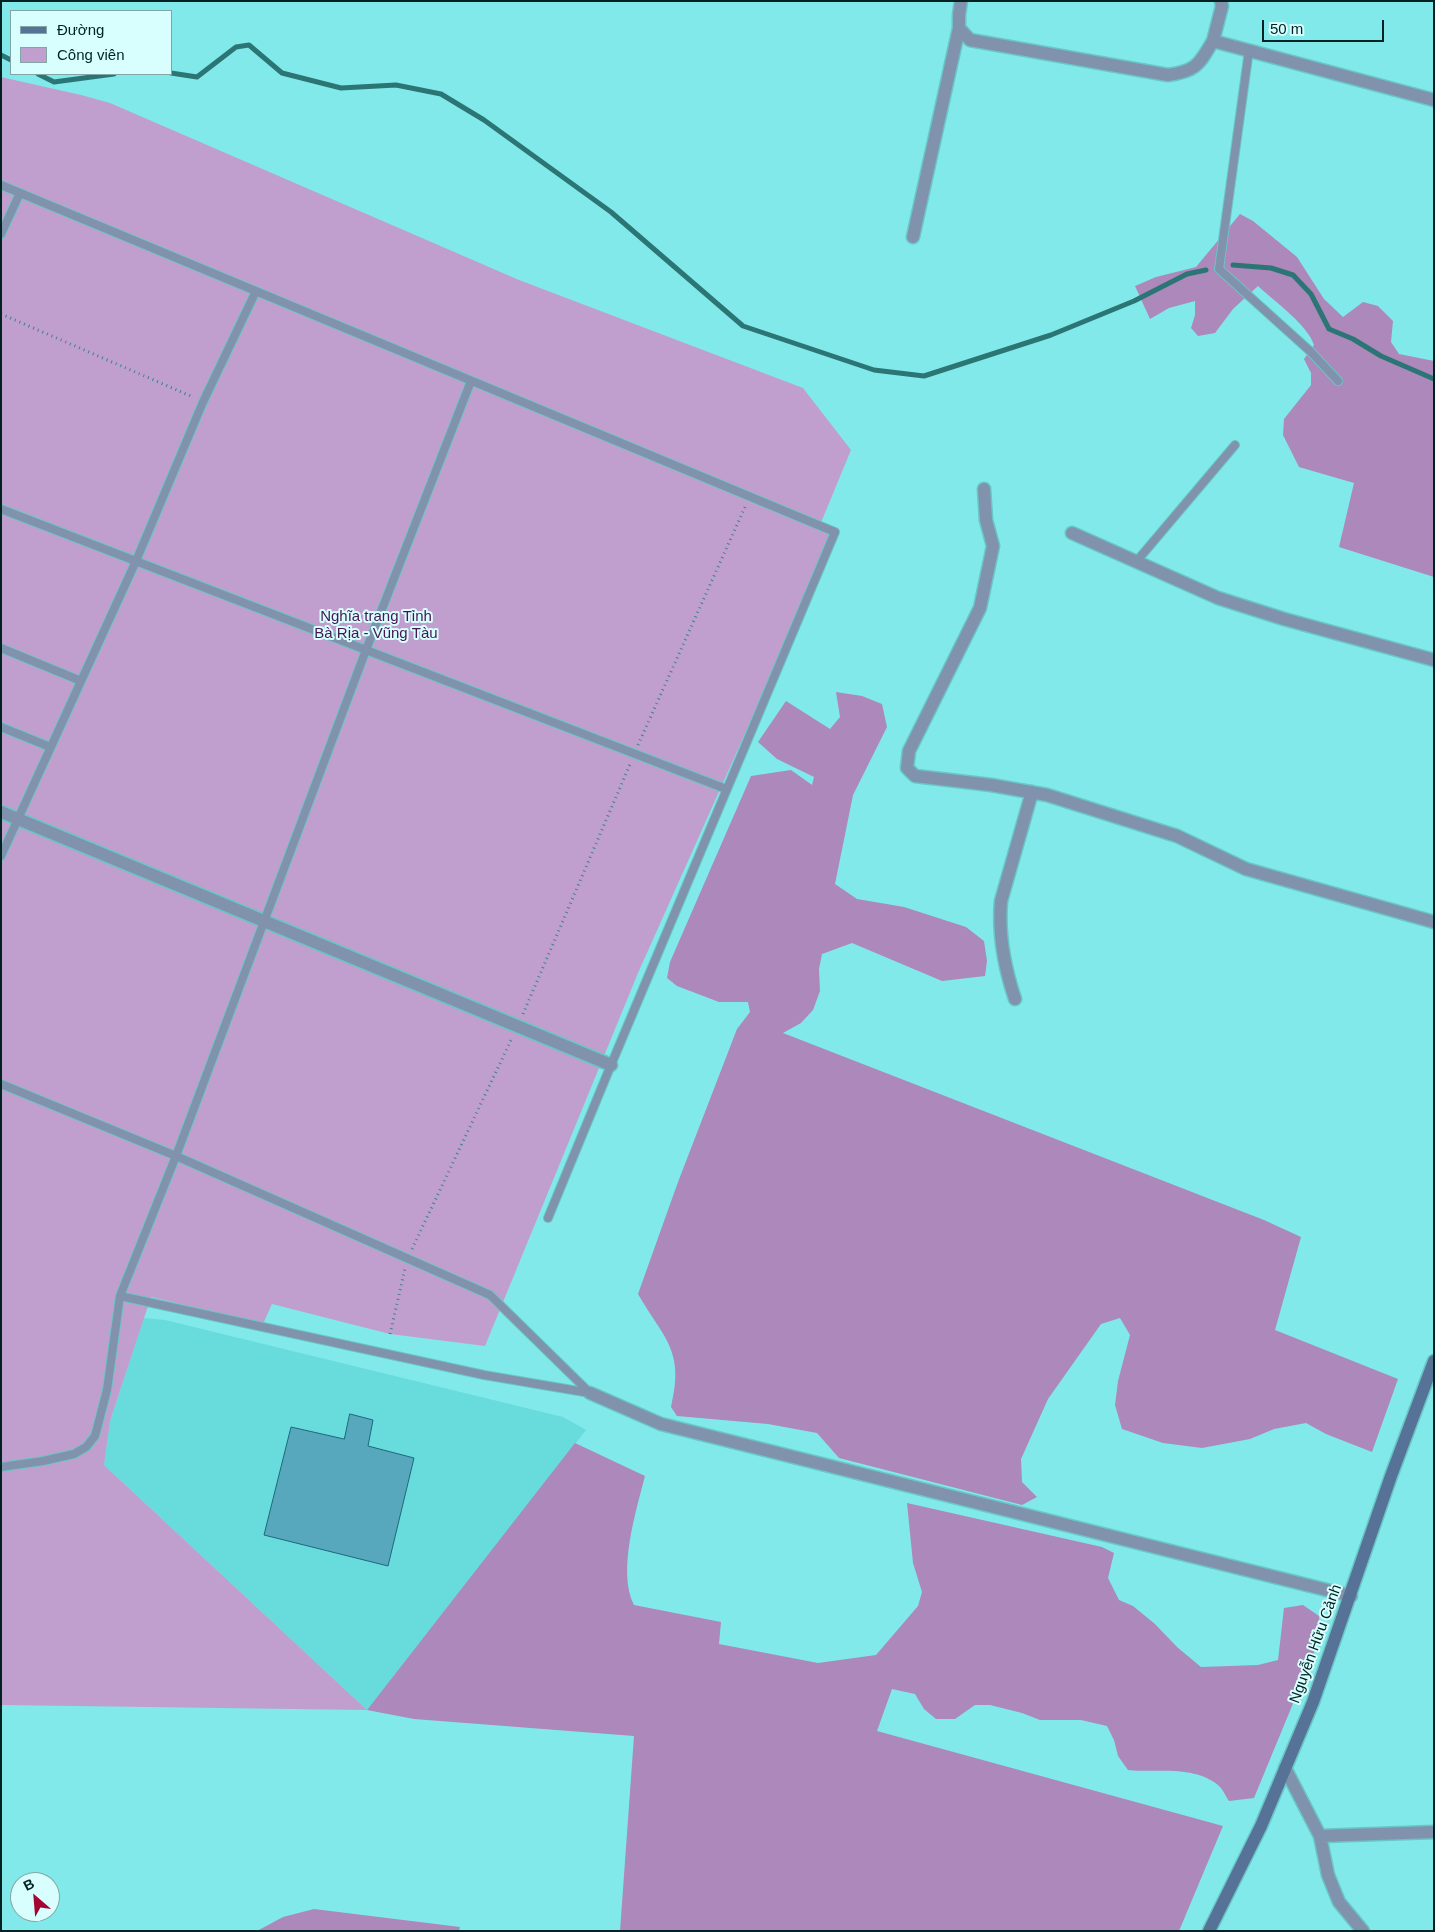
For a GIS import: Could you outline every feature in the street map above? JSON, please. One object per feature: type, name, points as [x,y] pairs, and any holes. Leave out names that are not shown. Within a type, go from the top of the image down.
[{"type":"main road","name":"Nguyễn Hữu Cảnh","points":[[1209,1931],[1261,1826],[1313,1702],[1391,1476],[1434,1361]]},
{"type":"street","points":[[913,237],[959,28],[961,1]]},
{"type":"street","points":[[959,28],[970,40],[1168,75],[1184,73],[1199,63],[1213,40],[1222,6],[1221,1]]},
{"type":"street","points":[[1213,40],[1434,100]]},
{"type":"street","points":[[984,489],[986,520],[993,546],[980,608],[909,751],[907,768],[915,776],[991,785],[1047,795],[1177,836],[1246,869],[1434,922]]},
{"type":"street","points":[[1072,533],[1218,598],[1284,619],[1434,660]]},
{"type":"street","points":[[1015,998],[1004,968],[999,918],[1001,901],[1032,792]]},
{"type":"street","points":[[1,812],[610,1064]]},
{"type":"street","points":[[590,1393],[661,1424],[1351,1596]]},
{"type":"street","points":[[1285,1768],[1320,1836],[1328,1876],[1336,1896],[1363,1931]]},
{"type":"street","points":[[1320,1836],[1434,1832]]},
{"type":"lane","points":[[1249,50],[1219,269],[1311,352],[1338,381]]},
{"type":"lane","points":[[1,185],[835,532],[610,1064],[548,1218]]},
{"type":"lane","points":[[1,234],[20,193]]},
{"type":"lane","points":[[1,856],[136,561],[204,402],[256,291]]},
{"type":"lane","points":[[1,1467],[74,1454],[86,1447],[95,1436],[106,1390],[120,1296],[176,1156],[366,650],[471,380]]},
{"type":"lane","points":[[1136,562],[1235,444]]},
{"type":"lane","points":[[1,509],[726,789]]},
{"type":"lane","points":[[1,648],[81,681]]},
{"type":"lane","points":[[1,728],[50,748]]},
{"type":"lane","points":[[1,1084],[176,1156],[490,1296],[590,1393]]},
{"type":"lane","points":[[120,1296],[484,1375],[590,1393]]},
{"type":"path","points":[[1,314],[204,402]]},
{"type":"path","points":[[390,1334],[407,1259],[518,1026],[634,754],[749,496]]},
{"type":"shaded area","points":[[1240,214],[1253,221],[1297,257],[1324,299],[1343,317],[1363,302],[1378,306],[1393,321],[1391,342],[1399,354],[1434,361],[1434,577],[1339,547],[1354,483],[1299,467],[1283,435],[1284,419],[1311,385],[1311,373],[1304,359],[1314,345],[1311,337],[1298,321],[1258,286],[1233,309],[1215,333],[1198,336],[1191,328],[1195,315],[1195,301],[1169,308],[1150,319],[1135,286],[1156,277],[1196,267]]},
{"type":"shaded area","points":[[836,692],[862,696],[882,704],[887,727],[853,795],[835,884],[857,899],[904,907],[966,927],[984,941],[987,961],[985,976],[942,981],[852,943],[822,954],[819,969],[820,991],[813,1010],[801,1023],[783,1033],[1264,1220],[1301,1237],[1275,1330],[1398,1379],[1372,1452],[1326,1434],[1306,1423],[1274,1429],[1250,1439],[1202,1448],[1163,1443],[1122,1429],[1115,1405],[1118,1381],[1130,1335],[1120,1318],[1101,1324],[1048,1399],[1021,1459],[1022,1482],[1037,1497],[1022,1505],[839,1458],[817,1433],[768,1424],[677,1416],[671,1407],[675,1388],[674,1358],[664,1334],[638,1294],[678,1182],[737,1029],[750,1012],[748,1002],[719,1002],[677,986],[667,978],[670,962],[751,776],[791,770],[812,785],[814,777],[777,759],[758,742],[786,701],[830,729],[840,717]]},
{"type":"shaded area","points":[[144,1318],[165,1320],[563,1417],[586,1430],[367,1710],[104,1465],[110,1421]]},
{"type":"shaded area","points":[[575,1443],[645,1476],[633,1523],[628,1559],[627,1576],[629,1591],[634,1605],[721,1622],[719,1644],[818,1663],[876,1655],[918,1606],[922,1592],[913,1563],[907,1503],[1102,1547],[1114,1553],[1108,1578],[1119,1600],[1133,1606],[1201,1667],[1258,1665],[1278,1660],[1284,1608],[1303,1605],[1319,1616],[1320,1638],[1254,1798],[1229,1801],[1218,1785],[1208,1779],[1186,1772],[1128,1770],[1118,1756],[1114,1740],[1107,1726],[1081,1720],[1040,1720],[1022,1713],[990,1705],[975,1705],[955,1719],[936,1719],[924,1709],[915,1694],[892,1689],[877,1731],[1223,1826],[1179,1931],[620,1931],[634,1736],[414,1719],[367,1710]]},
{"type":"shaded area","points":[[314,1909],[460,1927],[459,1931],[257,1931],[283,1917]]},
{"type":"green space","name":"Nghĩa trang Tỉnh Bà Rịa - Vũng Tàu","points":[[1,77],[110,103],[519,280],[803,388],[851,450],[820,525],[835,532],[638,973],[485,1346],[390,1334],[272,1304],[263,1324],[151,1297],[110,1421],[104,1465],[367,1710],[1,1705]]},
{"type":"building","points":[[350,1414],[373,1420],[368,1446],[414,1458],[388,1566],[264,1535],[291,1427],[344,1439]]},
{"type":"waterway","points":[[172,73],[197,77],[236,47],[249,45],[282,73],[341,88],[396,85],[441,94],[484,120],[611,212],[743,326],[874,370],[924,376],[1051,335],[1134,301],[1187,274],[1206,270]]},
{"type":"waterway","points":[[1,55],[10,60]]},
{"type":"waterway","points":[[40,75],[54,82],[106,75]]},
{"type":"waterway","points":[[1233,265],[1271,268],[1293,275],[1311,294],[1329,329],[1353,339],[1381,356],[1434,379]]}]
